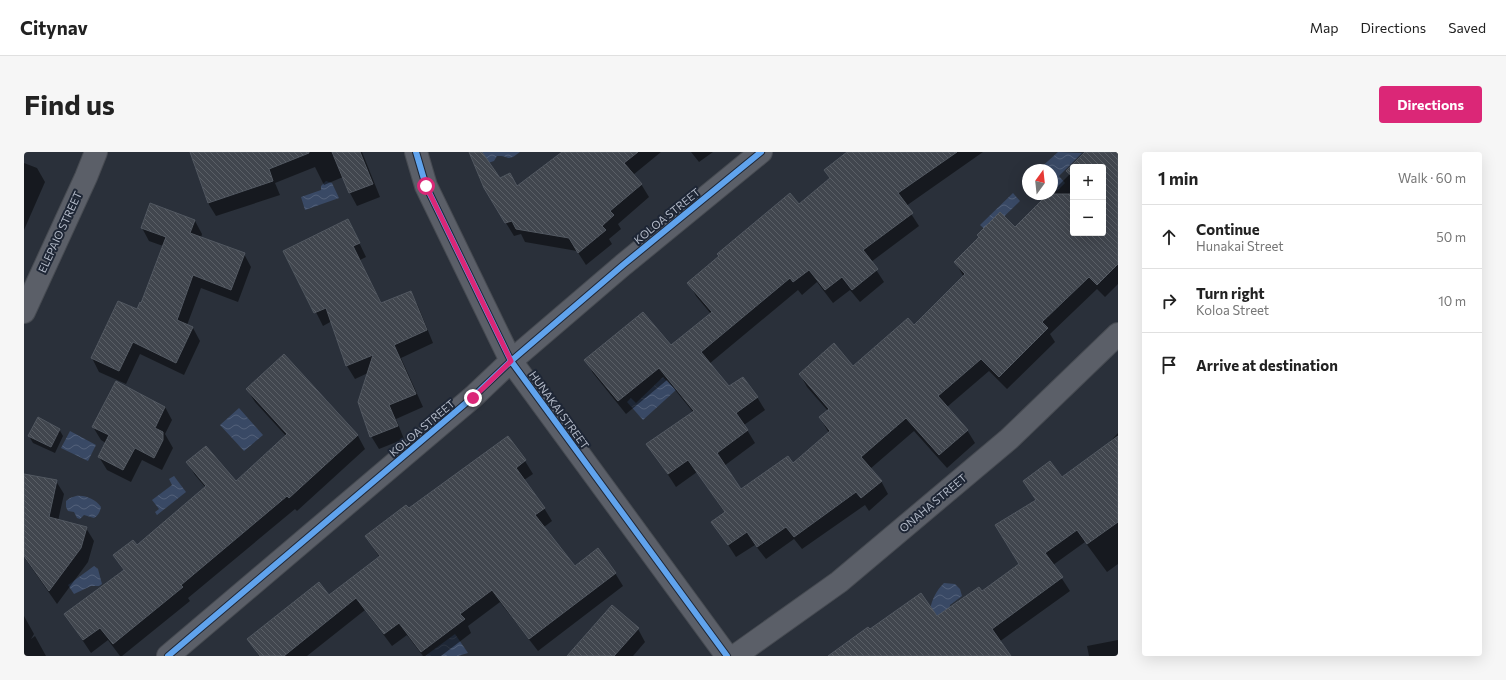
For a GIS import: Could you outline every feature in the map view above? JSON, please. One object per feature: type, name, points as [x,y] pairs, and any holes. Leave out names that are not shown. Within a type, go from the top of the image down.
[{"type":"street","points":[[85,152],[86,177]]},
{"type":"street","name":"ELEPAIO STREET","points":[[24,312],[96,152]]},
{"type":"street","name":"HUNAKAI STREET","points":[[416,152],[426,186],[511,361],[727,656]]},
{"type":"street","name":"KOLOA STREET","points":[[168,656],[467,403],[511,361],[623,264],[761,152]]},
{"type":"street","name":"ONAHA STREET","points":[[735,656],[845,577],[1009,439],[1118,334]]},
{"type":"water","points":[[474,152],[520,152],[510,158],[497,156],[494,161],[488,163]]},
{"type":"water","points":[[1058,152],[1082,153],[1059,176],[1065,183],[1058,190],[1058,164],[1045,164]]},
{"type":"water","points":[[326,181],[332,183],[339,198],[305,210],[301,197],[321,190],[321,186]]},
{"type":"water","points":[[1013,193],[1020,201],[988,232],[980,225]]},
{"type":"water","points":[[663,377],[676,390],[643,420],[627,402],[631,398],[636,403]]},
{"type":"water","points":[[239,408],[263,435],[244,451],[220,425]]},
{"type":"water","points":[[70,431],[96,445],[88,461],[61,448]]},
{"type":"water","points":[[174,476],[186,492],[157,515],[155,512],[159,509],[152,500],[172,485],[169,479]]},
{"type":"water","points":[[76,496],[87,497],[99,504],[101,507],[97,516],[94,518],[84,515],[80,519],[77,518],[74,512],[68,511],[66,501]]},
{"type":"water","points":[[94,566],[98,569],[102,584],[99,586],[91,586],[74,594],[68,585]]},
{"type":"water","points":[[944,583],[955,584],[960,589],[962,596],[950,605],[949,612],[943,622],[930,610],[935,595]]},
{"type":"water","points":[[455,634],[468,653],[458,656],[425,656]]},
{"type":"building","points":[[190,152],[309,153],[269,169],[273,181],[208,203]]},
{"type":"building","points":[[332,152],[360,152],[373,184],[349,193]]},
{"type":"building","points":[[469,152],[482,152],[500,178],[510,173],[517,186],[562,152],[638,152],[624,163],[642,184],[610,211],[614,215],[602,226],[606,230],[578,253],[569,238],[516,229],[512,221],[505,223],[484,188]]},
{"type":"building","points":[[847,152],[957,152],[898,193],[913,213],[863,250],[878,269],[852,290],[842,277],[825,290],[809,270],[793,282],[790,278],[701,352],[729,386],[743,377],[758,397],[736,413],[748,430],[717,453],[741,489],[788,456],[793,463],[830,431],[819,417],[829,409],[799,374],[834,343],[853,366],[908,318],[914,325],[965,274],[954,262],[979,237],[977,235],[1000,212],[1015,227],[1042,200],[1058,200],[1058,194],[1070,194],[1070,236],[1106,236],[1106,164],[1073,164],[1085,152],[1118,152],[1118,264],[1097,285],[1089,277],[1042,322],[1048,328],[999,377],[981,359],[938,396],[968,430],[939,455],[906,418],[861,457],[882,481],[861,498],[856,492],[794,537],[786,527],[757,547],[747,532],[728,545],[711,522],[725,512],[688,460],[668,474],[646,444],[694,411],[659,368],[618,401],[584,360],[643,312],[671,345],[712,312],[687,283],[719,256],[717,254],[790,193],[799,204],[830,178],[824,170]]},
{"type":"building","points":[[1070,167],[1070,174],[1066,171]]},
{"type":"building","points":[[150,203],[195,220],[190,233],[245,253],[231,290],[193,275],[177,320],[193,327],[176,363],[133,342],[119,371],[91,358],[118,301],[137,309],[140,302],[141,303],[166,237],[141,228]]},
{"type":"building","points":[[348,219],[360,243],[353,246],[381,303],[411,291],[427,330],[394,345],[416,394],[389,405],[398,426],[370,437],[358,402],[373,355],[346,366],[326,308],[314,313],[283,251]]},
{"type":"building","points":[[284,354],[358,435],[289,498],[287,496],[181,585],[183,587],[113,644],[100,628],[83,640],[64,614],[124,570],[113,555],[133,540],[137,545],[206,486],[186,462],[206,446],[236,481],[287,434],[246,389]]},
{"type":"building","points":[[116,381],[165,407],[155,428],[163,432],[163,440],[154,458],[135,448],[123,470],[98,457],[109,435],[92,427]]},
{"type":"building","points":[[38,417],[60,429],[51,447],[28,436]]},
{"type":"building","points":[[508,436],[526,460],[516,468],[545,508],[535,515],[575,566],[598,548],[616,573],[529,639],[492,590],[460,614],[465,619],[421,652],[399,623],[384,634],[356,598],[284,656],[260,656],[247,639],[319,582],[329,595],[380,556],[365,536],[406,505],[409,508]]},
{"type":"building","points":[[1118,436],[1118,522],[1087,544],[1077,530],[1045,553],[1063,577],[992,629],[1011,656],[828,656],[868,627],[870,629],[921,593],[937,616],[979,587],[982,591],[1019,564],[995,525],[1036,500],[1023,481],[1050,461],[1062,477]]},
{"type":"building","points":[[24,474],[57,480],[49,517],[87,527],[81,548],[49,591],[24,556]]},
{"type":"building","points":[[612,605],[639,628],[614,656],[567,656]]},
{"type":"cycle path","points":[[416,152],[426,186],[511,361],[727,656]]},
{"type":"cycle path","points":[[168,656],[473,397],[511,361],[623,265],[761,152]]},
{"type":"route","points":[[426,186],[511,361],[473,398]]}]
